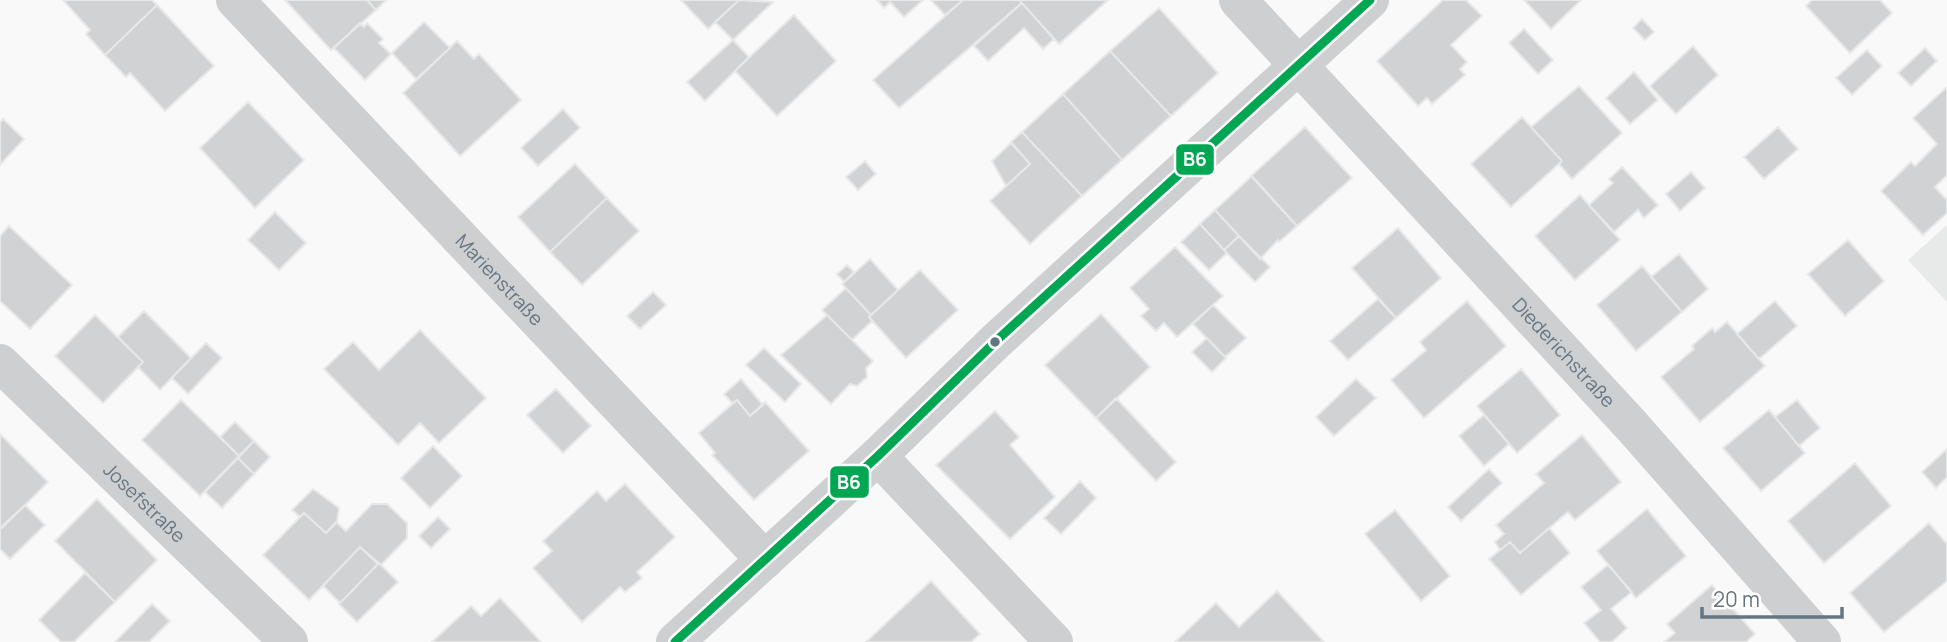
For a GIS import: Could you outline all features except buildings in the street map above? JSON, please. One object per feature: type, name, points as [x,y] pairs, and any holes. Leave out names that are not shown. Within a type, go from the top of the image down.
[{"type":"street","name":"Marienstraße","points":[[235,0],[765,560]]},
{"type":"street","name":"Diederichstraße","points":[[1238,0],[1631,425],[1822,642]]},
{"type":"street","points":[[675,642],[878,456],[996,341],[1301,66],[1370,0]]},
{"type":"street","name":"Josefstraße","points":[[0,363],[289,642]]},
{"type":"street","points":[[878,456],[1054,642]]},
{"type":"shaded area","points":[[1947,225],[1947,302],[1908,260]]},
{"type":"transit line","name":"B6","points":[[675,642],[878,456],[996,341],[1370,0]]}]
